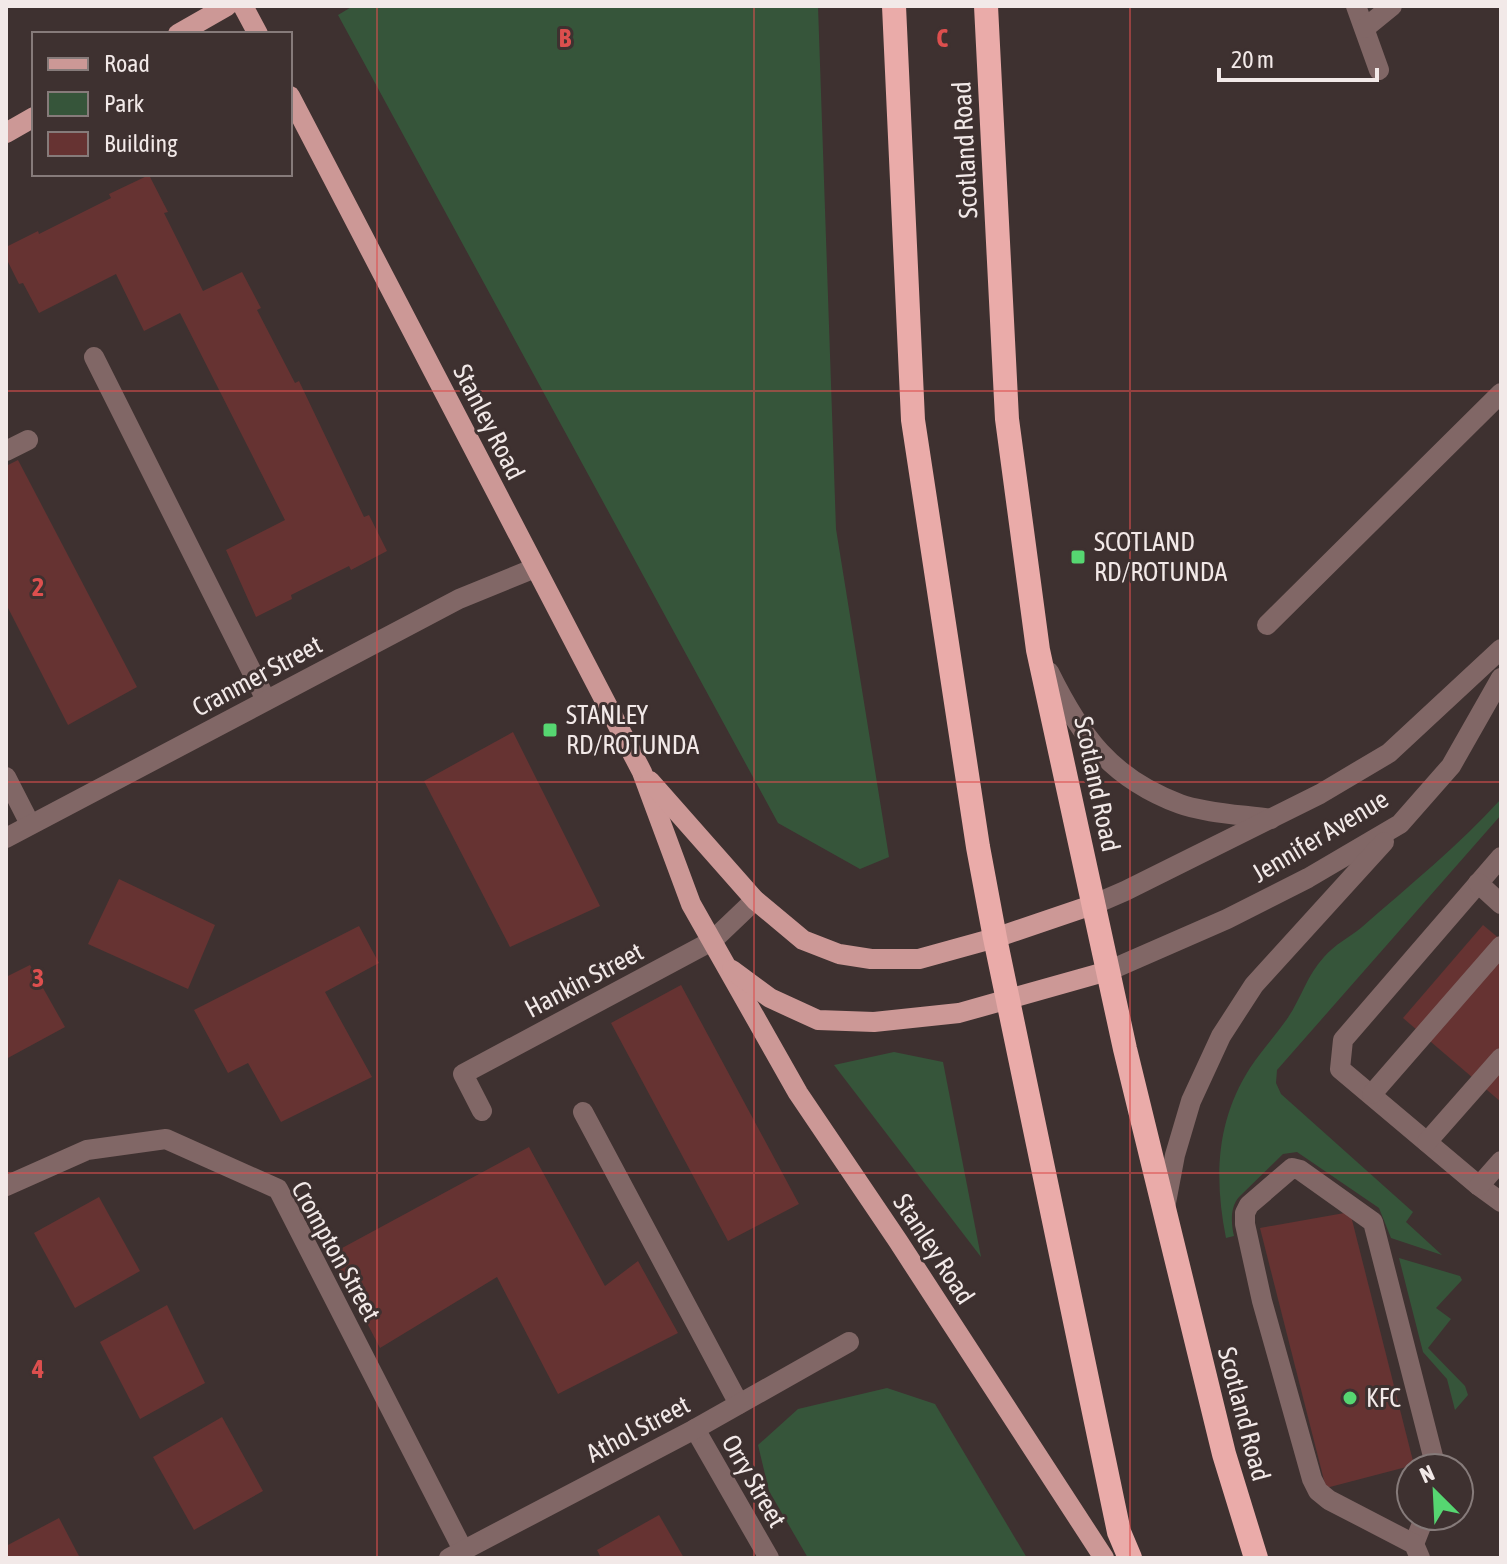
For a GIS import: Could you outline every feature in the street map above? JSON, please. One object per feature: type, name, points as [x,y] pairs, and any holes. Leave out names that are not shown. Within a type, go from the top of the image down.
[{"type":"highway","points":[[894,6],[913,420],[978,847],[995,938],[1119,1532],[1130,1558]]},
{"type":"highway","name":"Scotland Road","points":[[986,6],[1007,419],[1038,650],[1125,1049],[1224,1454],[1256,1558]]},
{"type":"main road","points":[[182,32],[227,6]]},
{"type":"main road","points":[[243,6],[257,32]]},
{"type":"main road","name":"Stanley Road","points":[[292,100],[642,772],[691,904],[798,1093],[1104,1558]]},
{"type":"main road","points":[[6,133],[32,118]]},
{"type":"main road","name":"Stanley Road","points":[[642,772],[755,900],[803,940],[839,954],[871,959],[919,959],[995,938],[1095,904]]},
{"type":"main road","name":"Stanley Road","points":[[726,965],[770,998],[818,1020],[874,1022],[926,1018],[1008,1001],[1108,971]]},
{"type":"street","points":[[1356,6],[1379,70]]},
{"type":"street","points":[[1365,28],[1392,6]]},
{"type":"street","points":[[94,357],[266,700]]},
{"type":"street","points":[[1267,625],[1501,393]]},
{"type":"street","points":[[6,451],[28,440]]},
{"type":"street","name":"Cranmer Street","points":[[6,838],[459,599],[535,568]]},
{"type":"street","name":"Jennifer Avenue","points":[[1095,904],[1320,794],[1389,753],[1501,649]]},
{"type":"street","points":[[1038,650],[1078,726],[1096,751],[1114,766],[1181,805],[1271,819]]},
{"type":"street","name":"Jennifer Avenue","points":[[1108,971],[1227,919],[1308,878],[1400,824],[1451,766],[1501,678]]},
{"type":"street","points":[[6,777],[30,824]]},
{"type":"street","points":[[1165,1211],[1175,1155],[1191,1101],[1234,1013],[1254,985],[1400,824]]},
{"type":"street","points":[[1501,857],[1343,1040],[1340,1069],[1501,1202]]},
{"type":"street","points":[[1478,883],[1501,904]]},
{"type":"street","name":"Hankin Street","points":[[482,1111],[463,1074],[712,941],[755,900]]},
{"type":"street","points":[[1372,1094],[1501,946]]},
{"type":"street","points":[[1427,1142],[1501,1058]]},
{"type":"street","points":[[583,1112],[739,1404]]},
{"type":"street","name":"Crompton Street","points":[[6,1186],[87,1150],[166,1139],[278,1189],[456,1554]]},
{"type":"street","points":[[1479,1186],[1501,1161]]},
{"type":"street","points":[[1417,1551],[1329,1500],[1318,1491],[1312,1479],[1262,1301],[1245,1224],[1249,1205],[1292,1168],[1300,1170],[1373,1222],[1432,1452]]},
{"type":"street","name":"Athol Street","points":[[456,1554],[695,1429],[849,1342]]},
{"type":"street","name":"Orry Street","points":[[695,1429],[769,1558]]},
{"type":"green space","points":[[353,6],[818,6],[836,529],[889,857],[860,869],[778,823],[338,15]]},
{"type":"green space","points":[[1501,799],[1501,815],[1277,1070],[1276,1083],[1281,1094],[1413,1212],[1406,1222],[1442,1255],[1391,1238],[1379,1208],[1297,1152],[1283,1154],[1239,1197],[1232,1216],[1234,1236],[1226,1238],[1220,1194],[1221,1150],[1230,1108],[1250,1068],[1287,1019],[1313,971],[1328,953],[1433,865]]},
{"type":"green space","points":[[894,1052],[943,1062],[981,1257],[834,1065]]},
{"type":"green space","points":[[1399,1258],[1460,1276],[1462,1280],[1436,1308],[1451,1319],[1428,1348],[1465,1386],[1468,1395],[1455,1410],[1447,1379],[1423,1352]]},
{"type":"green space","points":[[887,1388],[935,1404],[1027,1558],[808,1558],[769,1491],[758,1445],[798,1409]]},
{"type":"building","points":[[150,176],[168,212],[164,213],[203,291],[242,272],[261,308],[257,310],[295,383],[299,381],[364,517],[369,515],[387,551],[291,595],[292,599],[256,617],[226,550],[285,520],[180,313],[144,331],[116,274],[39,313],[6,258],[6,247],[111,198],[109,194]]},
{"type":"building","points":[[18,460],[137,687],[68,725],[6,604],[6,466]]},
{"type":"building","points":[[513,732],[600,906],[510,947],[424,781]]},
{"type":"building","points":[[119,879],[215,925],[188,989],[88,944]]},
{"type":"building","points":[[1483,925],[1501,940],[1501,1102],[1403,1018]]},
{"type":"building","points":[[359,926],[379,963],[325,992],[372,1077],[281,1122],[248,1063],[228,1073],[194,1010]]},
{"type":"building","points":[[30,965],[65,1027],[6,1059],[6,977]]},
{"type":"building","points":[[681,985],[799,1204],[728,1241],[611,1023]]},
{"type":"building","points":[[529,1147],[605,1286],[638,1261],[678,1333],[558,1394],[497,1277],[380,1348],[331,1254]]},
{"type":"building","points":[[99,1197],[140,1271],[75,1308],[34,1233]]},
{"type":"building","name":"KFC","points":[[1350,1212],[1411,1452],[1395,1452],[1395,1470],[1326,1488],[1260,1228]]},
{"type":"building","points":[[167,1305],[205,1383],[140,1419],[100,1342]]},
{"type":"building","points":[[222,1417],[263,1491],[194,1530],[153,1457]]},
{"type":"building","points":[[659,1515],[684,1558],[601,1558],[597,1550]]},
{"type":"building","points":[[59,1518],[80,1558],[6,1558],[6,1546]]},
{"type":"place","name":"SCOTLAND RD/ROTUNDA","points":[[1078,557]]},
{"type":"place","name":"STANLEY RD/ROTUNDA","points":[[550,730]]},
{"type":"place","name":"KFC","points":[[1350,1398]]}]
